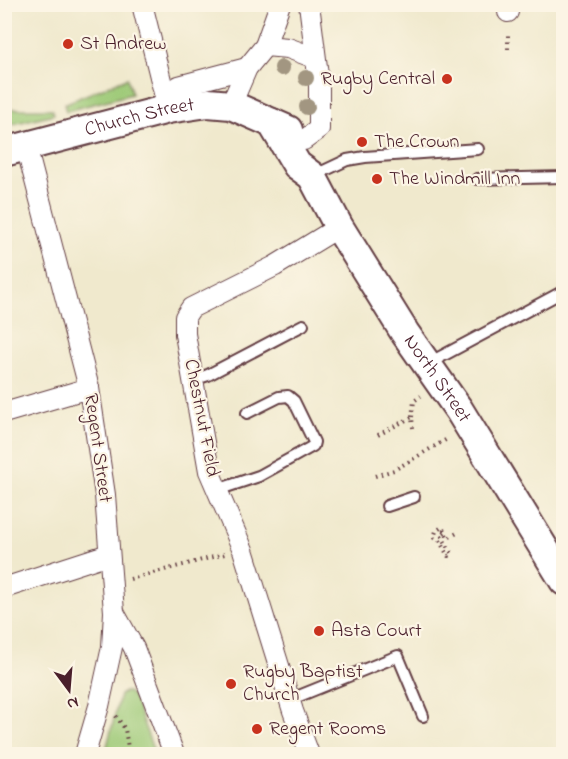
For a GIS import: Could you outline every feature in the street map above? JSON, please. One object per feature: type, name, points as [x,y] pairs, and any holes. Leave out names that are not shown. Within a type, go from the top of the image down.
[{"type":"main road","name":"Church Street","points":[[15,149],[174,98],[231,105],[294,132],[304,141]]},
{"type":"main road","points":[[272,123],[297,165],[312,176]]},
{"type":"main road","points":[[304,141],[312,156],[312,176]]},
{"type":"main road","name":"North Street","points":[[312,176],[339,227],[426,364],[459,410],[564,580]]},
{"type":"street","points":[[142,4],[174,98],[247,68]]},
{"type":"street","points":[[231,105],[247,68],[265,46],[280,4]]},
{"type":"street","points":[[304,141],[319,129],[320,83],[309,4]]},
{"type":"street","points":[[265,46],[288,48],[315,58]]},
{"type":"street","name":"Regent Street","points":[[15,149],[89,388],[105,495],[114,612],[112,647],[99,706],[85,754]]},
{"type":"street","name":"Chestnut Field","points":[[309,754],[289,700],[243,550],[209,471],[185,334],[185,317],[191,308],[275,266],[339,227]]},
{"type":"street","points":[[4,413],[89,388]]},
{"type":"street","points":[[4,588],[109,554]]},
{"type":"street","points":[[114,612],[134,648],[174,754]]},
{"type":"lane","points":[[312,176],[347,160],[365,157],[478,149]]},
{"type":"lane","points":[[477,178],[564,177]]},
{"type":"lane","points":[[426,364],[564,291]]},
{"type":"lane","points":[[193,380],[208,375],[303,324]]},
{"type":"lane","points":[[217,490],[259,476],[313,447],[314,442],[294,401],[288,396],[279,397],[247,413]]},
{"type":"lane","points":[[387,506],[414,496]]},
{"type":"lane","points":[[289,700],[398,656],[423,716]]},
{"type":"path","points":[[413,428],[414,401],[424,394]]},
{"type":"path","points":[[378,435],[412,417]]},
{"type":"path","points":[[375,476],[394,470],[449,438]]},
{"type":"path","points":[[445,532],[441,535],[452,554],[448,556],[439,540],[434,538],[436,531],[442,527],[445,532],[448,538],[457,533]]},
{"type":"path","points":[[112,582],[243,550]]},
{"type":"path","points":[[99,706],[113,712],[125,729],[129,754]]},
{"type":"green space","points":[[127,78],[132,94],[66,111],[64,104]]},
{"type":"green space","points":[[52,109],[54,114],[5,126],[5,110]]},
{"type":"green space","points":[[125,692],[133,696],[155,754],[105,754],[120,695]]},
{"type":"place","name":"St Andrew","points":[[68,44]]},
{"type":"place","name":"Rugby Central","points":[[447,79]]},
{"type":"place","name":"The Crown","points":[[362,142]]},
{"type":"place","name":"The Windmill Inn","points":[[377,179]]},
{"type":"place","name":"Asta Court","points":[[319,631]]},
{"type":"place","name":"Rugby Baptist Church","points":[[231,684]]},
{"type":"place","name":"Regent Rooms","points":[[257,729]]}]
